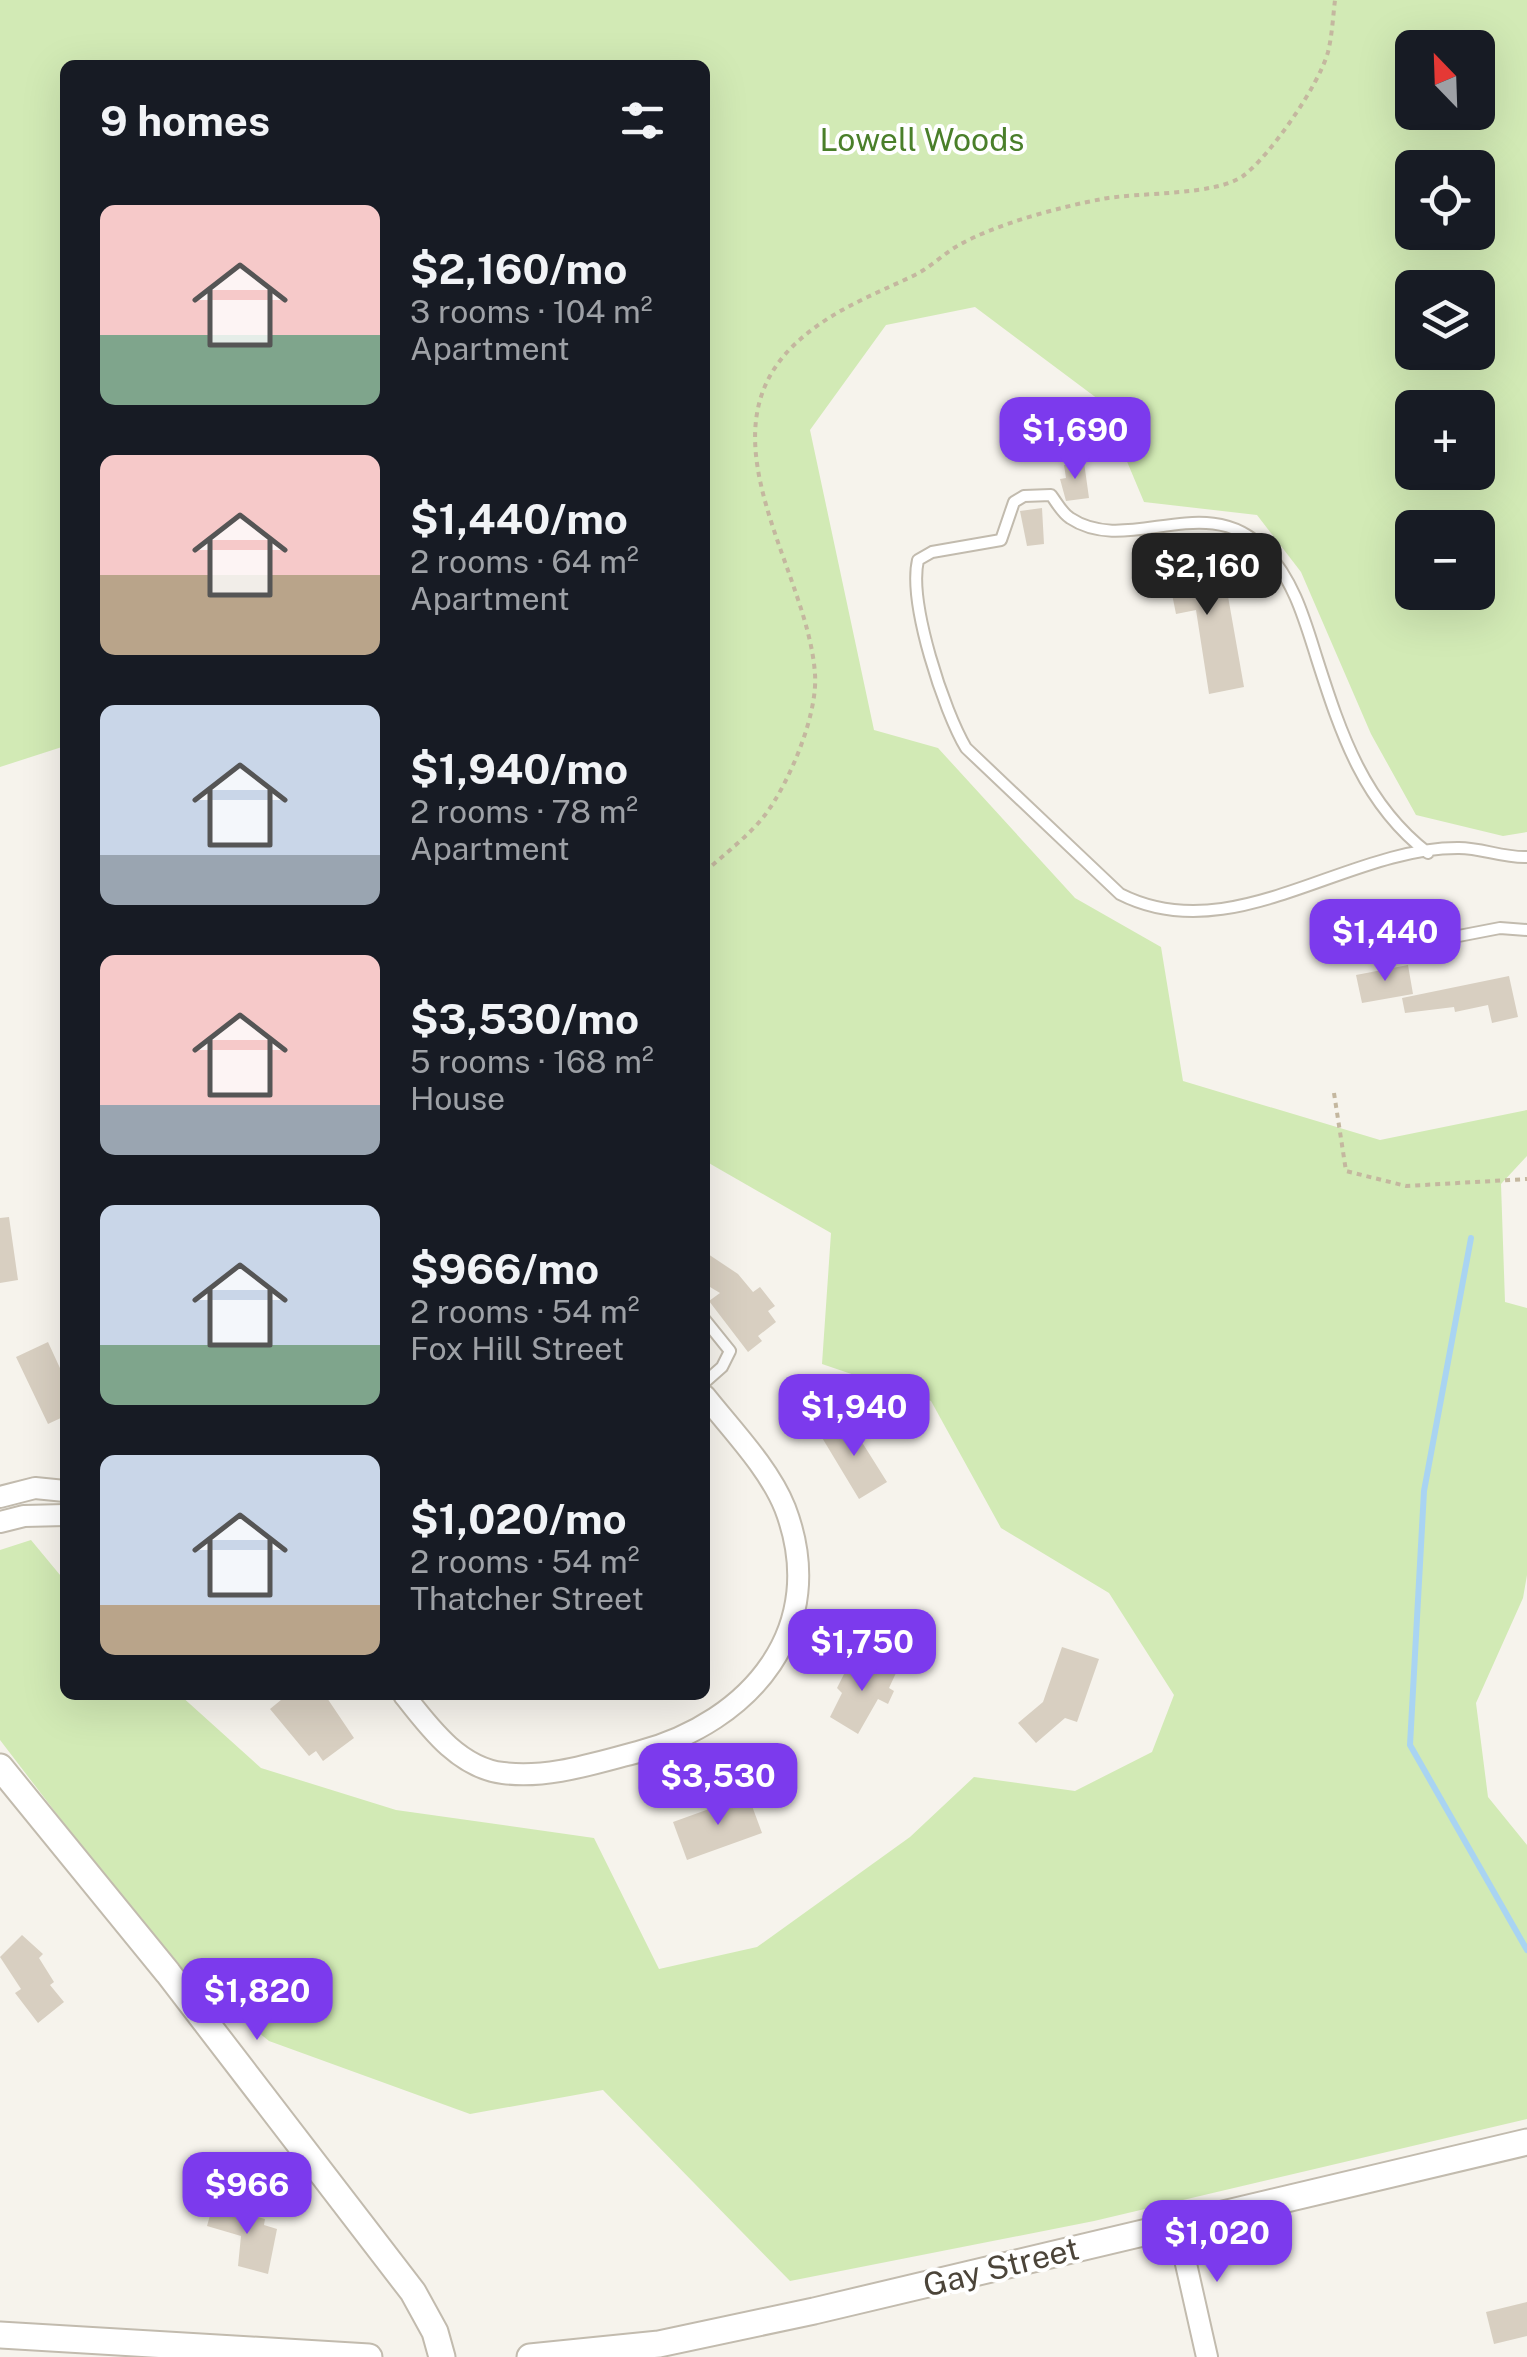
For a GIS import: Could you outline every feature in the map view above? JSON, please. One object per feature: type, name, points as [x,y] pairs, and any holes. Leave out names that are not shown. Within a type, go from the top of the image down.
[{"type":"street","points":[[408,1700],[448,1746],[502,1774],[568,1770],[670,1743],[704,1729],[732,1708],[772,1666],[785,1641],[796,1590],[796,1560],[784,1506],[710,1403]]},
{"type":"street","points":[[0,1497],[35,1488],[60,1490]]},
{"type":"street","points":[[0,1522],[60,1514]]},
{"type":"street","points":[[0,1768],[168,1972],[413,2292],[436,2332],[442,2357]]},
{"type":"street","name":"Gay Street","points":[[530,2357],[659,2344],[969,2276],[1527,2142]]},
{"type":"street","points":[[1177,2224],[1207,2357]]},
{"type":"street","points":[[0,2334],[369,2357]]},
{"type":"lane","points":[[1428,853],[1396,828],[1374,799],[1334,708],[1300,605],[1266,550],[1242,531],[1213,521],[1112,528],[1076,522],[1065,515],[1051,495],[1038,494],[1014,502],[1000,540],[932,552],[918,560],[925,636],[951,723],[966,748],[1120,894],[1149,908],[1192,913],[1222,909],[1364,866],[1428,853],[1460,848],[1527,857]]},
{"type":"lane","points":[[1443,939],[1500,928],[1527,930]]},
{"type":"lane","points":[[710,1326],[730,1351],[722,1367],[710,1378]]},
{"type":"path","points":[[710,867],[765,816],[790,772],[806,730],[816,676],[802,611],[759,478],[755,411],[766,376],[794,345],[839,310],[920,272],[960,244],[1099,199],[1212,187],[1241,177],[1274,144],[1327,56],[1335,0]]},
{"type":"path","points":[[1334,1094],[1346,1171],[1406,1186],[1527,1179]]},
{"type":"green space","name":"Lowell Woods","points":[[0,0],[1527,0],[1527,832],[1503,836],[1416,815],[1371,734],[1301,572],[1257,515],[1144,502],[1102,402],[975,307],[886,325],[810,430],[874,730],[938,748],[1075,898],[1161,947],[1183,1081],[1380,1140],[1527,1110],[1527,1156],[1501,1184],[1505,1302],[1527,1308],[1527,1575],[1523,1598],[1476,1703],[1488,1797],[1527,1845],[1527,2119],[1094,2221],[790,2281],[603,2090],[470,2114],[269,2041],[168,1959],[0,1740],[0,1550],[31,1540],[60,1575],[60,1700],[186,1700],[261,1768],[396,1810],[594,1838],[659,1969],[757,1947],[910,1837],[974,1777],[1075,1791],[1152,1752],[1174,1695],[1109,1593],[1001,1528],[931,1401],[822,1364],[831,1233],[710,1164],[710,60],[60,60],[60,748],[0,767]]},
{"type":"building","points":[[1084,462],[1089,498],[1066,501],[1060,479],[1066,478],[1064,465]]},
{"type":"building","points":[[1042,508],[1044,544],[1027,546],[1020,511]]},
{"type":"building","points":[[1201,547],[1209,588],[1226,585],[1244,687],[1209,694],[1196,610],[1176,614],[1164,554]]},
{"type":"building","points":[[1355,936],[1358,953],[1341,956],[1338,939]]},
{"type":"building","points":[[1408,965],[1413,994],[1362,1003],[1356,975]]},
{"type":"building","points":[[1509,976],[1518,1017],[1492,1023],[1488,1005],[1455,1012],[1454,1007],[1405,1013],[1402,998]]},
{"type":"building","points":[[9,1217],[18,1280],[0,1283],[0,1218]]},
{"type":"building","points":[[710,1255],[738,1274],[753,1292],[760,1287],[775,1306],[768,1311],[776,1322],[758,1336],[762,1341],[748,1352],[710,1302],[720,1293],[710,1287]]},
{"type":"building","points":[[48,1342],[60,1368],[60,1418],[48,1424],[16,1357]]},
{"type":"building","points":[[848,1420],[887,1482],[859,1499],[821,1436]]},
{"type":"building","points":[[1062,1647],[1099,1659],[1077,1722],[1065,1718],[1036,1743],[1018,1723],[1043,1702]]},
{"type":"building","points":[[851,1660],[868,1666],[875,1663],[896,1673],[889,1688],[894,1691],[888,1704],[878,1699],[858,1734],[830,1717],[842,1693],[837,1688]]},
{"type":"building","points":[[281,1700],[328,1700],[354,1738],[323,1761],[316,1751],[309,1756],[270,1709]]},
{"type":"building","points":[[748,1795],[762,1833],[687,1860],[673,1822]]},
{"type":"building","points":[[22,1935],[43,1954],[39,1958],[54,1982],[50,1985],[64,2002],[38,2023],[15,1993],[21,1989],[0,1957]]},
{"type":"building","points":[[213,2205],[265,2219],[264,2225],[277,2229],[268,2274],[238,2266],[241,2236],[207,2226]]},
{"type":"building","points":[[1527,2302],[1527,2336],[1494,2344],[1486,2312]]},
{"type":"waterway","points":[[1471,1238],[1424,1491],[1410,1745],[1527,1950]]}]
